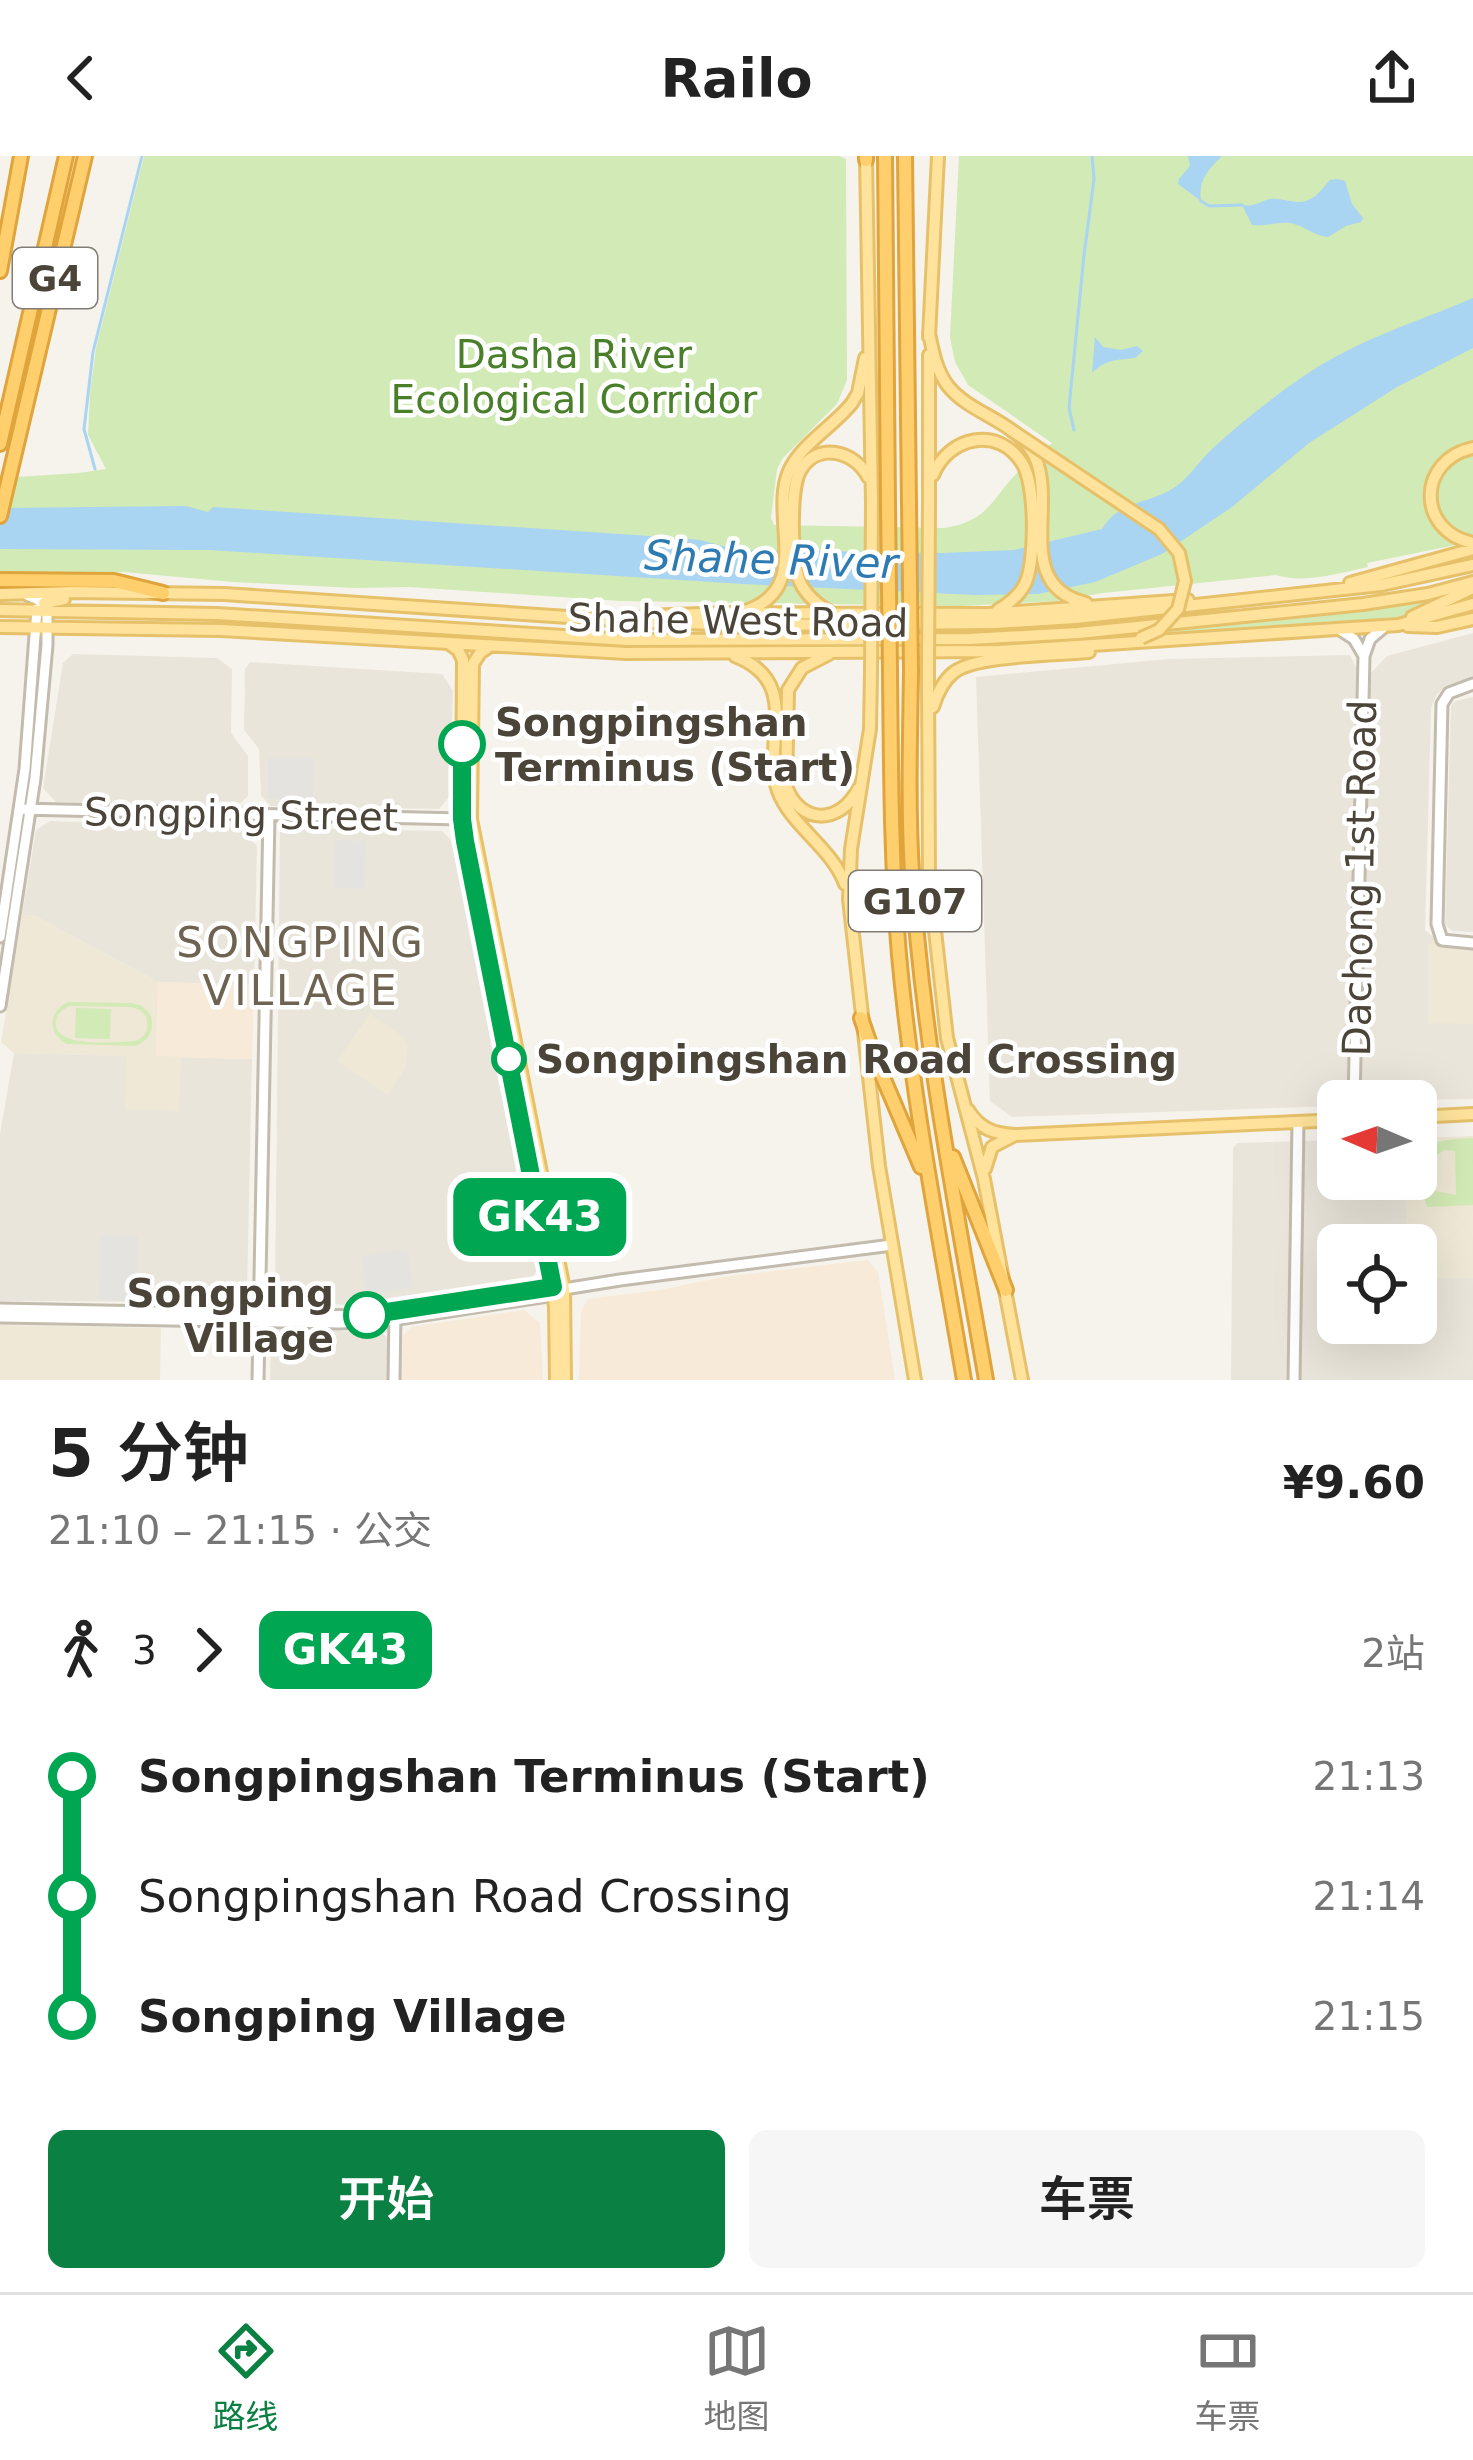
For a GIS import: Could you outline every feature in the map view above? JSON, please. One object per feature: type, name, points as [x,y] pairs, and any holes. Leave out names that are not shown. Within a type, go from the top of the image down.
[{"type":"highway","points":[[0,225],[18,156]]},
{"type":"highway","points":[[0,271],[18,156]]},
{"type":"highway","name":"G4","points":[[0,444],[66,156]]},
{"type":"highway","name":"G4","points":[[0,517],[85,156]]},
{"type":"highway","name":"G107","points":[[885,156],[892,826],[900,959],[918,1108],[964,1380]]},
{"type":"highway","name":"G107","points":[[905,156],[912,873],[942,1128],[986,1380]]},
{"type":"highway","points":[[0,580],[114,581],[163,593]]},
{"type":"highway","points":[[861,1018],[918,1156],[937,1221]]},
{"type":"highway","points":[[942,1128],[1006,1290]]},
{"type":"main road","points":[[938,156],[929,333],[927,830],[933,928],[947,1038],[984,1179],[1022,1380]]},
{"type":"main road","points":[[866,157],[870,729],[851,849],[849,899],[880,1166],[915,1380]]},
{"type":"main road","points":[[929,333],[934,360],[951,389],[1159,529],[1179,553],[1185,581],[1178,609],[1159,630],[1105,645]]},
{"type":"main road","points":[[836,615],[803,589],[796,571],[787,476],[795,460],[858,393],[870,334]]},
{"type":"main road","points":[[1011,430],[1030,447],[1040,474],[1045,569],[1053,584],[1072,599],[1100,606]]},
{"type":"main road","points":[[929,502],[934,471],[950,449],[973,440],[997,442],[1021,460],[1030,483],[1031,559],[1018,595],[987,614]]},
{"type":"main road","points":[[1473,448],[1444,462],[1430,494],[1434,514],[1445,531],[1473,546]]},
{"type":"main road","points":[[730,613],[754,608],[775,591],[783,573],[790,490],[806,463],[821,454],[851,457],[868,476],[872,503]]},
{"type":"main road","points":[[1324,591],[1473,546]]},
{"type":"main road","name":"Shahe West Road","points":[[0,594],[163,593],[604,621],[995,623],[1324,591],[1405,581],[1473,565]]},
{"type":"main road","points":[[1393,626],[1473,585]]},
{"type":"main road","name":"Shahe West Road","points":[[0,610],[168,611],[601,638],[1012,638],[1364,604],[1473,585]]},
{"type":"main road","points":[[43,608],[56,599],[139,592]]},
{"type":"main road","points":[[604,621],[669,614],[987,614],[1175,599],[1229,601]]},
{"type":"main road","points":[[273,618],[267,612],[271,604],[323,607],[352,603]]},
{"type":"main road","points":[[1393,626],[1473,604]]},
{"type":"main road","points":[[289,618],[380,640]]},
{"type":"main road","points":[[928,728],[939,689],[953,673],[973,663],[1338,629],[1437,627],[1473,619]]},
{"type":"main road","points":[[0,627],[221,630],[626,653],[1000,651],[1164,643]]},
{"type":"main road","points":[[514,646],[601,638]]},
{"type":"main road","points":[[448,643],[460,653],[464,667],[462,819],[557,1290],[556,1380]]},
{"type":"main road","points":[[493,645],[473,664],[472,819],[557,1290],[566,1380]]},
{"type":"main road","points":[[721,652],[740,657],[758,670],[781,707]]},
{"type":"main road","points":[[838,652],[810,662],[788,690],[781,707],[781,780],[784,802],[837,866],[849,899]]},
{"type":"main road","points":[[781,780],[800,809],[828,814],[847,806],[864,775]]},
{"type":"main road","points":[[961,1097],[975,1121],[1000,1134],[1317,1121]]},
{"type":"main road","points":[[1437,1116],[1473,1114]]},
{"type":"main road","points":[[984,1179],[992,1147],[1016,1135]]},
{"type":"street","points":[[0,1006],[25,809],[43,608],[21,594]]},
{"type":"street","name":"Dachong 1st Road","points":[[1354,1080],[1364,656],[1370,639],[1393,626]]},
{"type":"street","name":"Dachong 1st Road","points":[[1338,629],[1354,639],[1364,656]]},
{"type":"street","points":[[1473,684],[1449,693],[1442,704],[1437,925],[1442,940],[1473,943]]},
{"type":"street","points":[[0,937],[25,809]]},
{"type":"street","name":"Songping Street","points":[[25,809],[462,819]]},
{"type":"street","points":[[258,1380],[269,815]]},
{"type":"street","points":[[1294,1380],[1298,1122]]},
{"type":"street","points":[[0,1313],[395,1316],[892,1245]]},
{"type":"street","points":[[394,1380],[395,1316]]},
{"type":"shaded area","points":[[1473,633],[1473,678],[1444,688],[1431,708],[1425,930],[1446,947],[1473,948],[1473,1099],[1437,1100],[1437,1080],[1317,1080],[1317,1107],[1012,1117],[990,1101],[976,677],[1169,659],[1350,655],[1359,674],[1370,674],[1387,656]]},
{"type":"shaded area","points":[[73,654],[217,658],[232,669],[231,733],[248,756],[248,796],[236,807],[56,802],[43,788],[63,663]]},
{"type":"shaded area","points":[[250,662],[442,674],[453,691],[449,797],[439,809],[271,806],[261,796],[259,749],[244,730],[245,669]]},
{"type":"shaded area","points":[[1473,697],[1473,932],[1452,931],[1445,924],[1451,706]]},
{"type":"shaded area","points":[[268,758],[314,758],[313,800],[268,799]]},
{"type":"shaded area","points":[[50,821],[240,828],[257,846],[254,985],[158,982],[35,916],[22,915],[36,830]]},
{"type":"shaded area","points":[[280,828],[442,831],[451,840],[539,1268],[530,1280],[346,1305],[287,1302],[275,1293]]},
{"type":"shaded area","points":[[335,840],[366,841],[365,889],[334,888]]},
{"type":"shaded area","points":[[22,915],[35,916],[158,982],[156,1056],[181,1057],[179,1111],[125,1109],[126,1056],[14,1053],[1,1042]]},
{"type":"shaded area","points":[[1435,939],[1446,947],[1473,948],[1473,1024],[1428,1023],[1428,945]]},
{"type":"shaded area","points":[[158,982],[254,985],[252,1059],[156,1057]]},
{"type":"shaded area","points":[[370,1014],[403,1037],[408,1047],[405,1068],[388,1095],[337,1061]]},
{"type":"shaded area","points":[[14,1053],[252,1059],[247,1294],[229,1302],[0,1301],[0,1134]]},
{"type":"shaded area","points":[[1473,1136],[1473,1278],[1437,1277],[1437,1224],[1406,1224],[1407,1200],[1437,1200],[1437,1137]]},
{"type":"shaded area","points":[[1317,1141],[1317,1200],[1407,1200],[1406,1224],[1317,1224],[1317,1344],[1437,1344],[1437,1277],[1473,1278],[1473,1380],[1231,1380],[1233,1149],[1237,1143]]},
{"type":"shaded area","points":[[100,1235],[138,1236],[136,1301],[99,1300]]},
{"type":"shaded area","points":[[407,1249],[413,1287],[367,1295],[361,1256]]},
{"type":"shaded area","points":[[867,1260],[878,1272],[895,1380],[579,1380],[581,1311],[588,1299]]},
{"type":"shaded area","points":[[524,1310],[540,1323],[543,1380],[402,1380],[403,1336],[411,1327]]},
{"type":"shaded area","points":[[0,1325],[161,1328],[160,1380],[0,1380]]},
{"type":"shaded area","points":[[277,1330],[381,1332],[388,1338],[387,1380],[270,1380],[271,1336]]},
{"type":"green space","name":"Dasha River Ecological Corridor","points":[[144,156],[846,159],[847,380],[837,404],[783,458],[777,469],[771,518],[774,525],[944,528],[981,514],[1052,443],[968,385],[955,362],[950,337],[959,156],[1473,156],[1473,539],[1322,577],[1276,575],[1057,601],[961,606],[621,601],[410,587],[233,582],[124,572],[0,577],[0,478],[106,469],[88,435],[90,392],[96,348]]},
{"type":"green space","points":[[1435,599],[1400,617],[1360,623],[1157,637],[1167,630],[1337,614]]},
{"type":"green space","points":[[68,1002],[132,1003],[150,1014],[151,1029],[136,1046],[67,1044],[52,1023],[61,1006]],"holes":[[[69,1006],[131,1007],[147,1020],[144,1034],[135,1041],[87,1042],[58,1030],[58,1015]]]},
{"type":"green space","points":[[76,1008],[111,1009],[110,1039],[75,1038]]},
{"type":"green space","points":[[1473,1138],[1473,1205],[1427,1207],[1424,1200],[1437,1200],[1437,1191],[1456,1195],[1455,1151],[1437,1155],[1441,1141]]},
{"type":"water","points":[[1188,156],[1222,156],[1205,176],[1201,201],[1178,184],[1190,166]]},
{"type":"water","points":[[1337,179],[1345,181],[1352,204],[1363,218],[1328,237],[1292,223],[1252,225],[1242,205],[1273,199],[1303,202]]},
{"type":"water","name":"Shahe River","points":[[1473,298],[1473,348],[1397,387],[1309,443],[1232,507],[1162,554],[1095,582],[1038,594],[743,584],[210,550],[0,549],[0,508],[186,506],[208,512],[213,507],[679,538],[739,550],[1014,550],[1102,529],[1116,513],[1178,485],[1242,422],[1319,366]]},
{"type":"water","points":[[1095,337],[1103,347],[1137,346],[1143,351],[1092,373]]},
{"type":"waterway","points":[[95,469],[84,429],[93,352],[142,156]]},
{"type":"waterway","points":[[1074,430],[1069,408],[1094,179],[1092,156]]},
{"type":"waterway","points":[[1201,201],[1209,206],[1242,205]]},
{"type":"bus line","name":"GK43","points":[[367,1315],[553,1287],[465,841],[462,744]]},
{"type":"place","name":"Songpingshan Terminus (Start)","points":[[462,744]]},
{"type":"place","name":"Songpingshan Road Crossing","points":[[509,1059]]},
{"type":"place","name":"Songping Village","points":[[367,1315]]},
{"type":"district","name":"SONGPING VILLAGE","points":[[301,966]]}]
